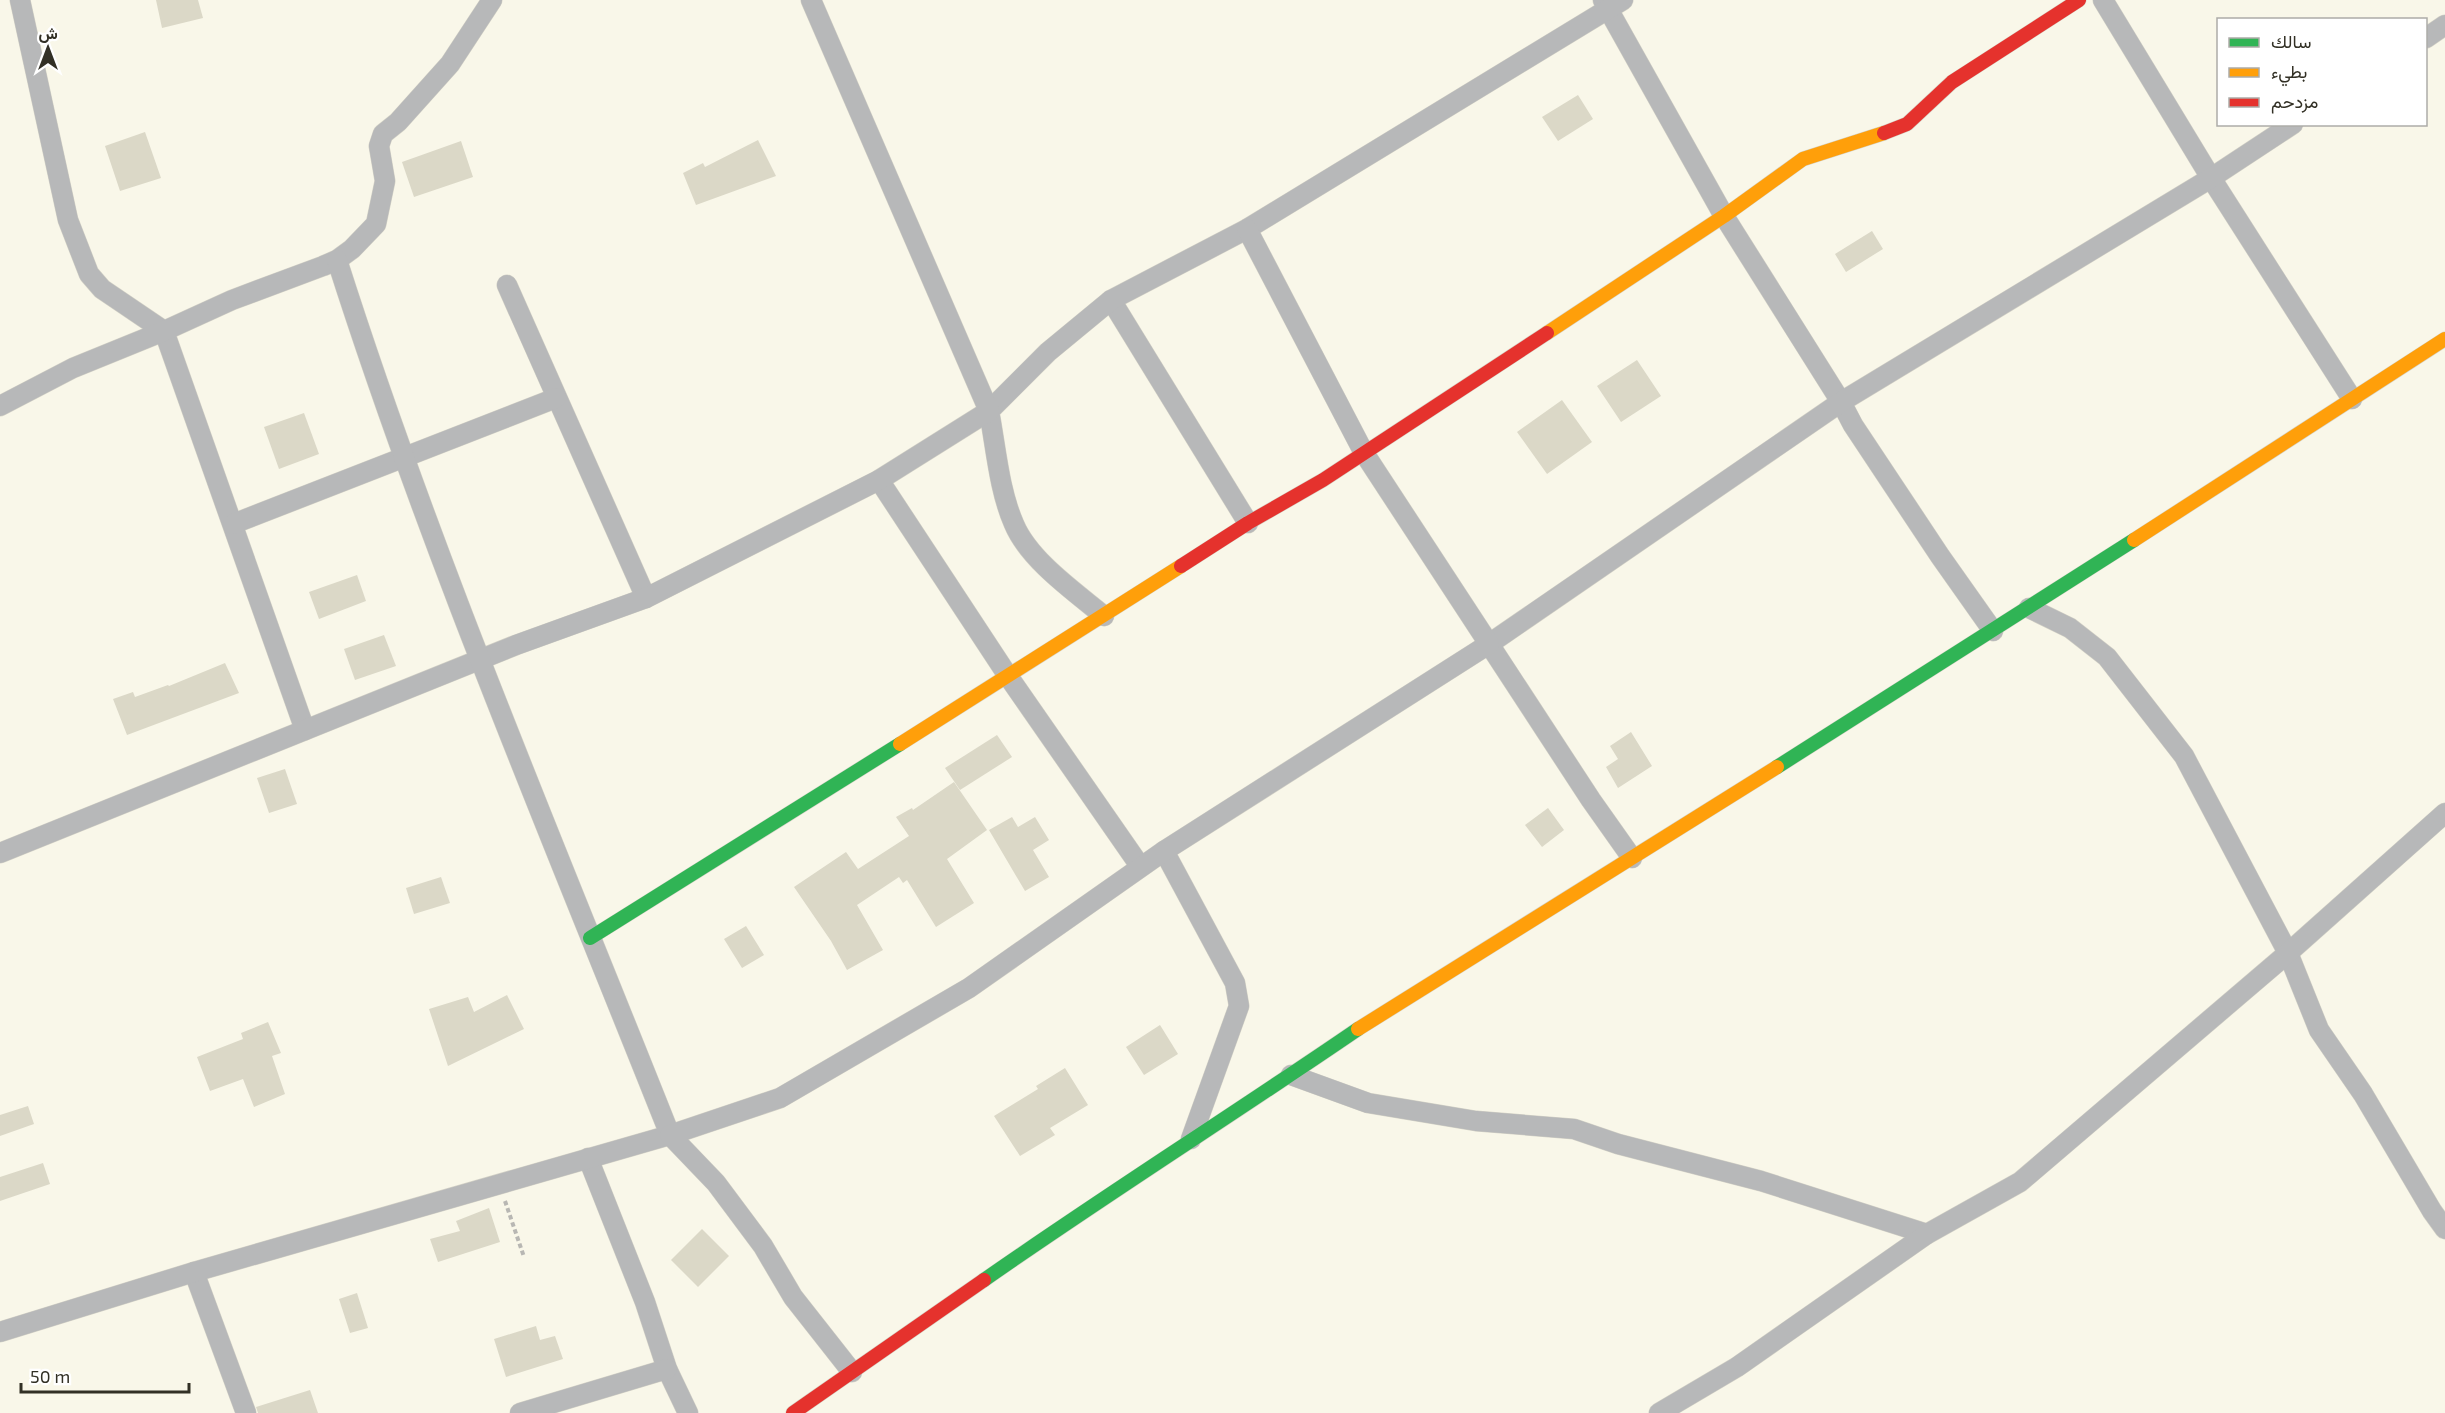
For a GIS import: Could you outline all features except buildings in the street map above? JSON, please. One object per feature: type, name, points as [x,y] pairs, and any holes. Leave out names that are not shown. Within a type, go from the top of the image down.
[{"type":"street","points":[[20,0],[68,220],[89,274],[102,289],[164,331],[305,729]]},
{"type":"street","points":[[0,406],[73,368],[232,300],[337,260],[352,249],[376,224],[385,180],[379,146],[383,134],[398,122],[450,64],[492,0]]},
{"type":"street","points":[[811,0],[989,411],[1006,501],[1014,526],[1030,550],[1063,582],[1104,616]]},
{"type":"street","points":[[590,938],[1104,616],[1248,523],[1364,453],[1724,216],[1803,159],[1907,124],[1952,82],[2079,0]]},
{"type":"street","points":[[2103,0],[2211,178],[2352,399]]},
{"type":"street","points":[[0,853],[516,645],[646,598],[879,480],[989,411],[1048,352],[1111,300],[1247,229],[1611,3],[1724,216],[1841,402],[1853,425],[1993,630]]},
{"type":"street","points":[[2427,37],[2445,25]]},
{"type":"street","points":[[0,1332],[195,1272],[670,1135],[780,1098],[969,988],[1140,867],[1489,644],[1841,402],[2211,178],[2290,126]]},
{"type":"street","points":[[1247,229],[1364,453],[1591,800],[1632,858]]},
{"type":"street","points":[[337,260],[370,361],[481,661],[670,1135],[716,1183],[763,1246],[793,1297],[852,1372]]},
{"type":"street","points":[[507,285],[646,598]]},
{"type":"street","points":[[1111,300],[1248,523]]},
{"type":"street","points":[[793,1413],[1092,1204],[1291,1075],[1378,1015],[2029,608],[2445,339]]},
{"type":"street","points":[[233,524],[556,398]]},
{"type":"street","points":[[879,480],[1008,676],[1140,867]]},
{"type":"street","points":[[2029,608],[2070,628],[2107,657],[2184,756],[2288,953],[2319,1030],[2363,1094],[2445,1229]]},
{"type":"street","points":[[1659,1413],[1737,1367],[1927,1234],[2020,1182],[2288,953],[2445,813]]},
{"type":"street","points":[[1164,851],[1235,983],[1239,1006],[1191,1139]]},
{"type":"street","points":[[1291,1075],[1368,1103],[1476,1121],[1574,1129],[1618,1144],[1761,1181],[1927,1234]]},
{"type":"street","points":[[588,1158],[645,1302],[667,1369],[688,1413]]},
{"type":"street","points":[[195,1272],[246,1413]]},
{"type":"street","points":[[520,1413],[667,1369]]},
{"type":"path","points":[[499,1184],[524,1257]]},
{"type":"traffic: fast","points":[[1777,767],[2134,540]]},
{"type":"traffic: fast","points":[[590,938],[900,744]]},
{"type":"traffic: fast","points":[[984,1280],[1358,1029]]},
{"type":"traffic: slow","points":[[1547,333],[1724,216],[1803,159],[1884,133]]},
{"type":"traffic: slow","points":[[2134,540],[2445,339]]},
{"type":"traffic: slow","points":[[900,744],[1181,566]]},
{"type":"traffic: slow","points":[[1358,1029],[1777,767]]},
{"type":"traffic: jam","points":[[1884,133],[1907,124],[1952,82],[2079,0]]},
{"type":"traffic: jam","points":[[1181,566],[1248,523],[1323,480],[1547,333]]},
{"type":"traffic: jam","points":[[793,1413],[984,1280]]}]
